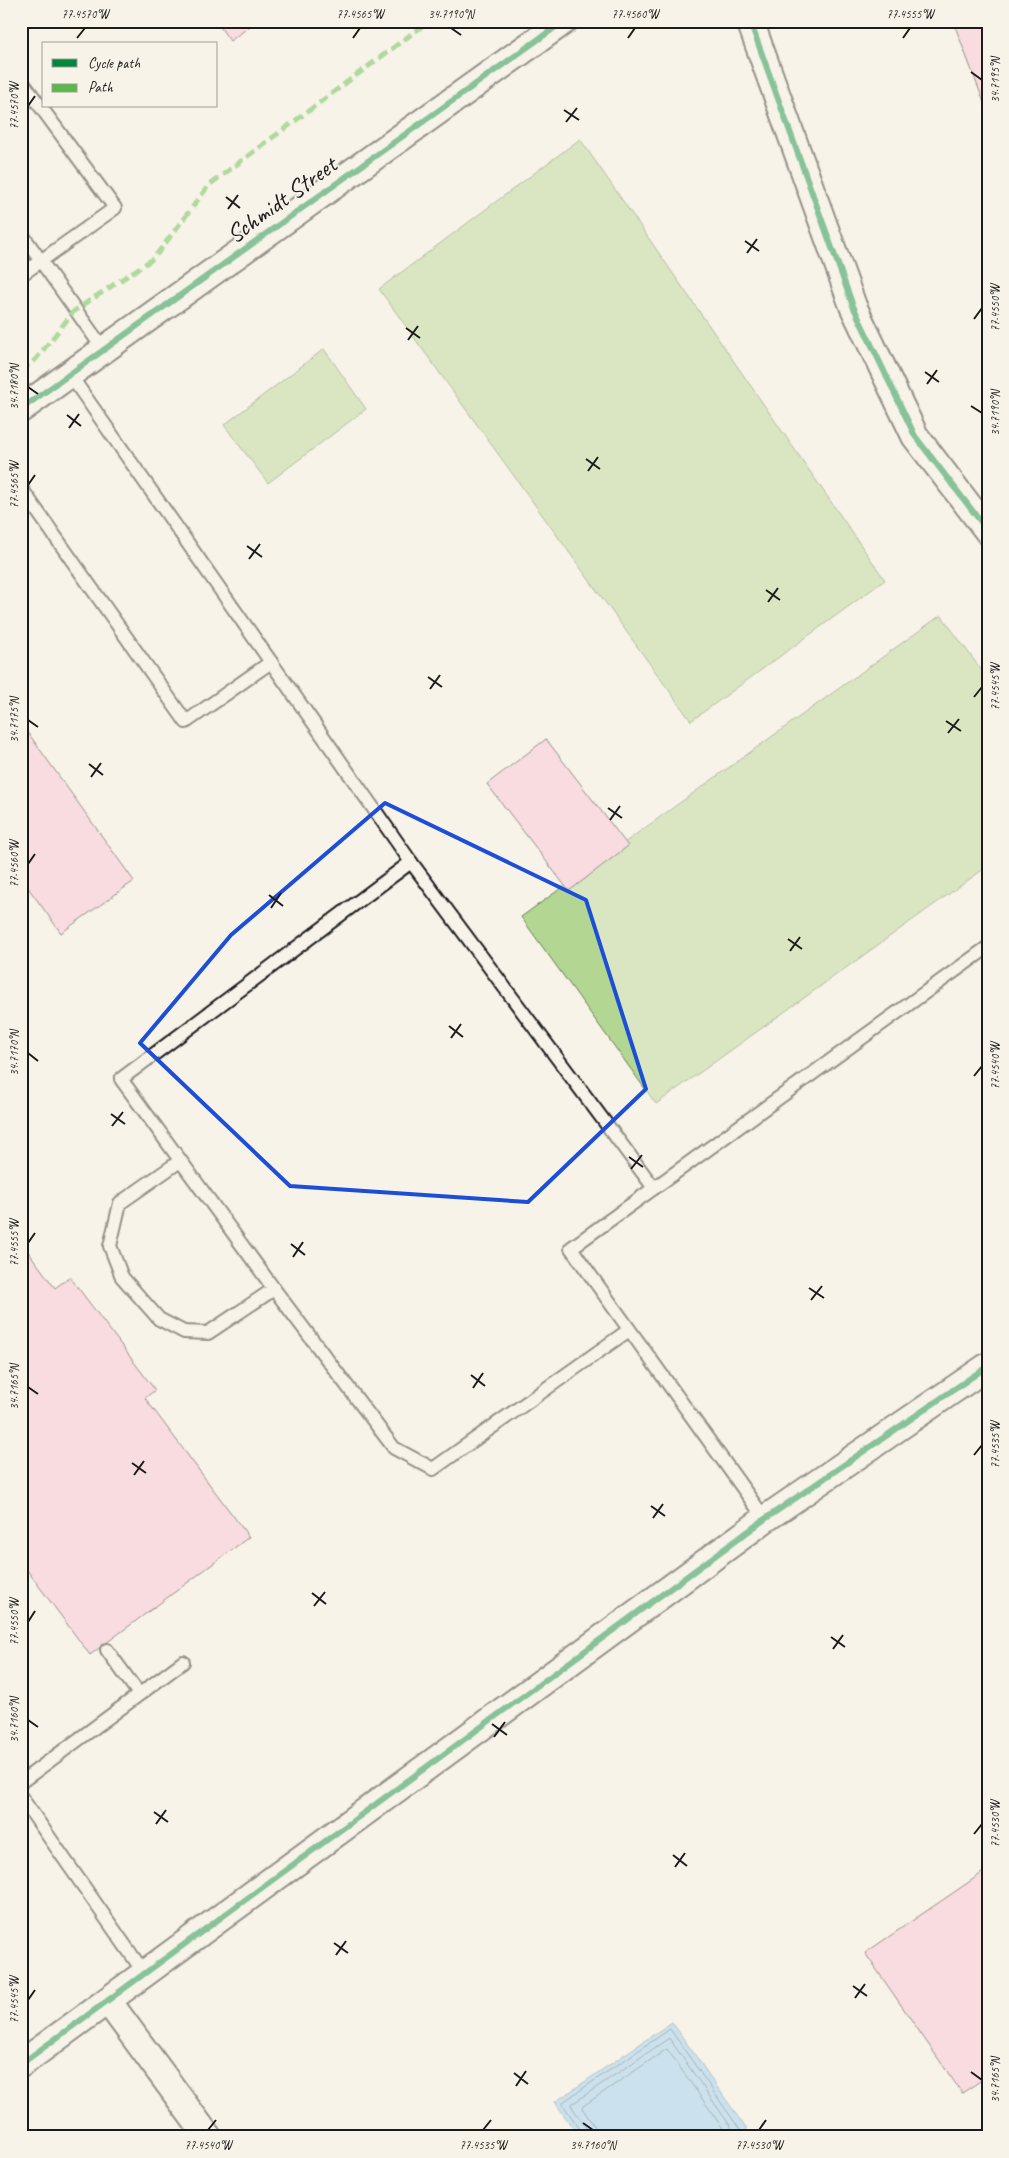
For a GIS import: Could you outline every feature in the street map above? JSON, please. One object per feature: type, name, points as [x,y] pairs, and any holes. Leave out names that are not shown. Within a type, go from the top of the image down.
[{"type":"street","name":"Schmidt Street","points":[[21,409],[564,21]]},
{"type":"street","points":[[750,21],[853,306],[916,436],[988,532]]},
{"type":"street","points":[[21,2064],[764,1519],[988,1366]]},
{"type":"street","points":[[108,2001],[208,2137]]},
{"type":"lane","points":[[21,80],[115,208],[21,275]]},
{"type":"lane","points":[[21,233],[104,350]]},
{"type":"lane","points":[[70,375],[411,862],[654,1188]]},
{"type":"lane","points":[[21,488],[186,722],[271,662]]},
{"type":"lane","points":[[411,862],[121,1079],[274,1289],[394,1448],[432,1470],[629,1330]]},
{"type":"lane","points":[[764,1519],[571,1248],[988,947]]},
{"type":"lane","points":[[180,1161],[120,1203],[110,1246],[122,1277],[159,1319],[184,1332],[208,1333],[274,1289]]},
{"type":"lane","points":[[107,1650],[139,1694]]},
{"type":"lane","points":[[21,1782],[183,1662]]},
{"type":"lane","points":[[21,1797],[145,1974]]},
{"type":"highlighted area","points":[[385,803],[586,900],[646,1089],[528,1202],[290,1186],[140,1043],[231,935]]},
{"type":"green space","points":[[580,139],[885,580],[691,721],[379,289]]},
{"type":"green space","points":[[324,349],[366,409],[268,483],[224,425]]},
{"type":"green space","points":[[941,615],[988,679],[988,866],[656,1104],[521,917]]},
{"type":"water","points":[[672,2022],[752,2137],[579,2137],[555,2102]]},
{"type":"building","points":[[216,21],[257,21],[230,41]]},
{"type":"building","points":[[953,21],[988,21],[988,113]]},
{"type":"building","points":[[21,723],[134,881],[61,933],[21,878]]},
{"type":"building","points":[[546,739],[628,846],[569,891],[487,784]]},
{"type":"building","points":[[21,1242],[55,1288],[70,1277],[155,1390],[145,1398],[249,1537],[90,1655],[21,1562]]},
{"type":"building","points":[[988,1869],[988,2076],[962,2093],[865,1953]]},
{"type":"marked path","points":[[21,371],[36,359],[74,311],[154,258],[209,185],[429,21]]},
{"type":"cycle path","points":[[21,409],[564,21]]},
{"type":"cycle path","points":[[750,21],[853,306],[915,436],[988,531]]},
{"type":"cycle path","points":[[21,2064],[765,1519],[988,1366]]}]
